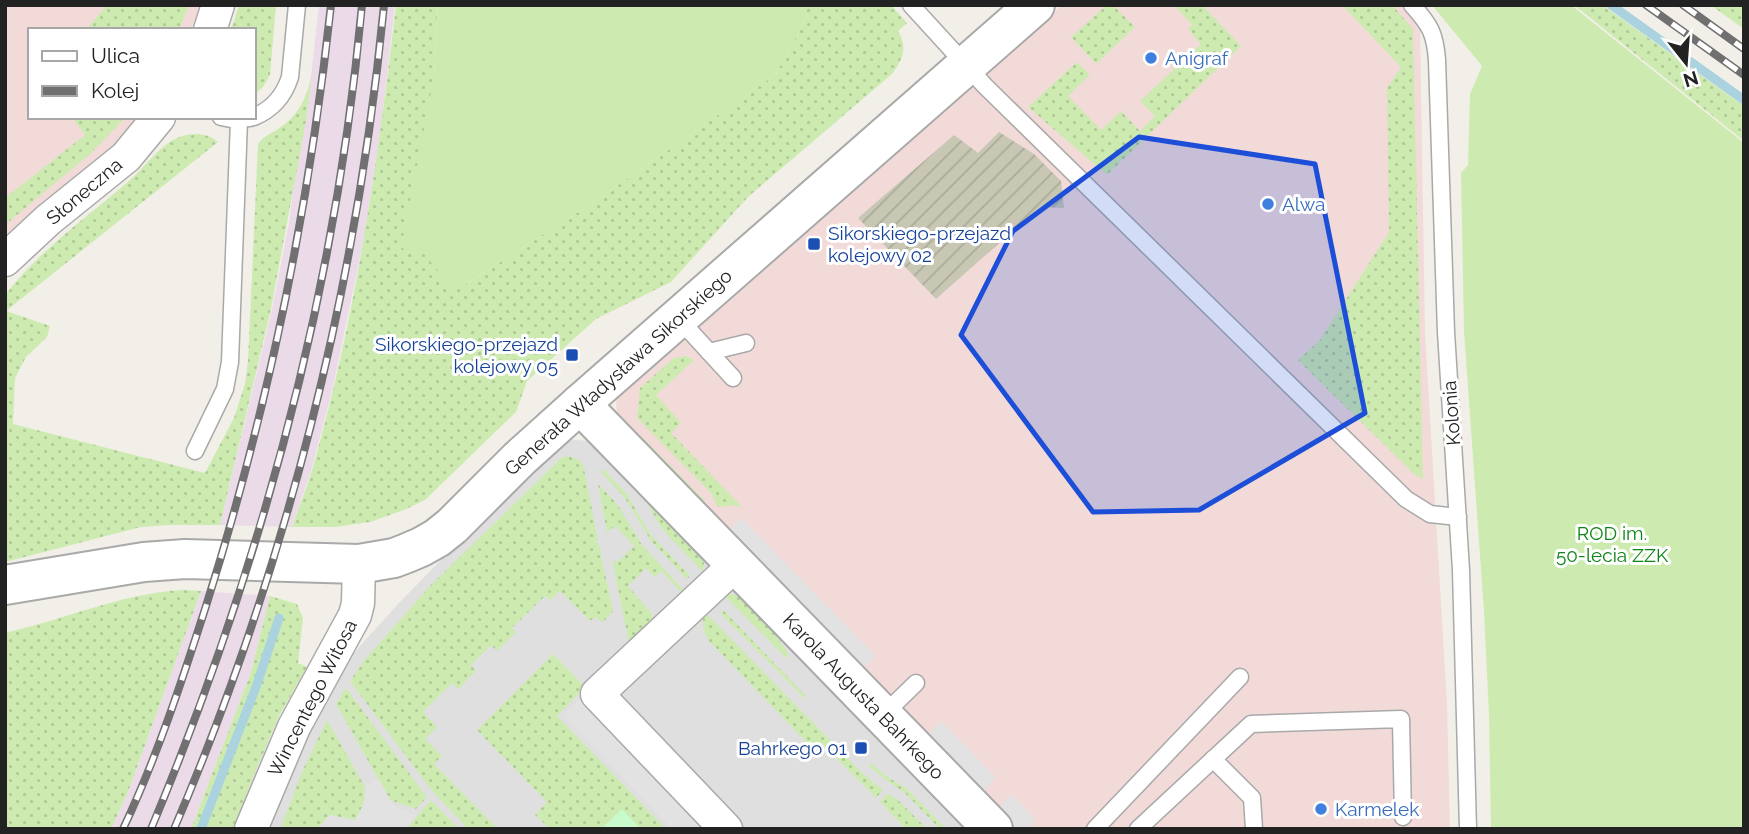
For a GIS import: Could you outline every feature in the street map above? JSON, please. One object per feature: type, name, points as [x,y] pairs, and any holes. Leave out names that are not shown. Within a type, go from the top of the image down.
[{"type":"street","points":[[211,28],[218,5]]},
{"type":"street","name":"Generała Władysława Sikorskiego","points":[[5,585],[171,559],[359,564],[394,558],[437,538],[677,317],[1035,5]]},
{"type":"street","name":"Słoneczna","points":[[5,260],[48,220],[125,157],[157,119]]},
{"type":"street","name":"Karola Augusta Bahrkego","points":[[580,404],[993,829]]},
{"type":"street","name":"Generała Władysława Sikorskiego","points":[[5,610],[133,564]]},
{"type":"street","name":"Wincentego Witosa","points":[[251,829],[294,727],[355,615],[359,564]]},
{"type":"street","points":[[726,829],[597,694],[736,564]]},
{"type":"lane","points":[[256,115],[270,109],[288,84],[297,5]]},
{"type":"lane","points":[[911,5],[985,86],[1406,499],[1430,514],[1458,517]]},
{"type":"lane","name":"Kolonia","points":[[1412,5],[1427,22],[1436,50],[1446,332],[1461,570],[1468,829]]},
{"type":"lane","points":[[195,451],[225,388],[230,362],[248,119]]},
{"type":"lane","points":[[677,317],[733,378]]},
{"type":"lane","points":[[709,352],[746,343]]},
{"type":"lane","points":[[1095,829],[1240,677]]},
{"type":"lane","points":[[883,715],[916,682]]},
{"type":"lane","points":[[1138,829],[1251,724],[1401,719],[1403,817]]},
{"type":"lane","points":[[1213,759],[1252,798],[1254,829]]},
{"type":"highlighted area","points":[[1139,137],[1315,164],[1365,413],[1199,510],[1093,512],[961,335],[1013,231]]},
{"type":"shaded area","points":[[5,5],[200,5],[192,28],[28,28],[28,119],[138,119],[86,171],[29,216],[5,240]]},
{"type":"shaded area","points":[[319,5],[395,5],[381,127],[364,238],[333,387],[312,468],[292,527],[220,525],[272,309],[290,217],[294,178],[306,121]]},
{"type":"shaded area","points":[[1062,5],[1400,5],[1420,27],[1425,333],[1447,705],[1450,829],[1016,829],[622,425],[617,416],[616,399],[626,384]]},
{"type":"shaded area","points":[[999,132],[1034,154],[1061,181],[1064,208],[1041,207],[936,299],[858,218],[954,135],[978,153]]},
{"type":"shaded area","points":[[564,441],[590,441],[971,829],[268,829],[314,720],[348,661],[399,603],[469,531]]},
{"type":"shaded area","points":[[741,518],[876,656],[861,670],[727,532]]},
{"type":"shaded area","points":[[201,591],[270,596],[251,672],[191,829],[111,829],[128,792]]},
{"type":"shaded area","points":[[579,699],[704,829],[672,829],[563,715]]},
{"type":"shaded area","points":[[941,721],[996,778],[981,793],[926,736]]},
{"type":"shaded area","points":[[378,778],[394,806],[417,815],[406,829],[318,829],[329,815],[355,820],[363,805],[365,787]]},
{"type":"shaded area","points":[[1012,795],[1036,820],[1026,829],[1016,829],[997,809]]},
{"type":"green space","points":[[107,5],[189,5],[180,28],[88,28]]},
{"type":"green space","points":[[239,5],[276,5],[270,75],[256,93],[256,28],[232,28]]},
{"type":"green space","points":[[396,5],[438,5],[424,253],[455,291],[594,202],[775,75],[808,15],[800,5],[891,5],[907,23],[898,31],[903,42],[903,53],[892,74],[748,197],[671,282],[596,319],[527,381],[516,412],[425,500],[370,522],[335,527],[292,527],[313,467],[342,353],[373,180]]},
{"type":"green space","points":[[438,5],[800,5],[808,15],[775,75],[594,202],[455,291],[424,254],[401,248],[434,77]]},
{"type":"green space","points":[[1107,5],[1113,5],[1135,27],[1096,64],[1071,37]]},
{"type":"green space","points":[[1174,5],[1202,5],[1241,46],[1107,175],[1028,107],[1077,62],[1090,75],[1068,96],[1101,130],[1121,111],[1140,131],[1155,116],[1140,101],[1201,44],[1188,29],[1192,25]]},
{"type":"green space","points":[[1342,5],[1392,5],[1413,29],[1423,479],[1415,475],[1298,360],[1320,340],[1389,232],[1387,88],[1401,67]]},
{"type":"green space","name":"ROD im. 50-lecia ZZK","points":[[1432,5],[1571,5],[1744,143],[1744,829],[1491,829],[1484,612],[1464,332],[1461,173],[1468,165],[1470,94],[1482,66]]},
{"type":"green space","points":[[1574,5],[1602,5],[1744,106],[1744,141]]},
{"type":"green space","points":[[1744,5],[1744,29],[1712,6]]},
{"type":"green space","points":[[312,73],[306,121],[271,309],[220,525],[141,527],[5,562],[5,295],[49,248],[129,181],[170,142],[182,136],[199,134],[218,142],[6,311],[50,326],[47,337],[26,357],[15,378],[13,424],[205,473],[234,418],[245,384],[258,144],[288,122],[298,110]]},
{"type":"green space","points":[[73,119],[124,119],[90,154],[6,224],[5,198],[85,135]]},
{"type":"green space","points":[[686,356],[694,360],[656,395],[681,423],[671,433],[743,508],[735,505],[717,506],[711,493],[637,418],[640,388],[674,358]]},
{"type":"green space","points":[[639,438],[704,500],[708,510]]},
{"type":"green space","points":[[567,456],[583,464],[598,540],[596,542],[599,545],[613,611],[603,622],[595,617],[590,621],[560,591],[550,600],[545,596],[512,628],[516,632],[497,651],[491,645],[471,665],[476,671],[458,689],[452,683],[423,712],[437,727],[425,739],[442,756],[434,764],[498,829],[468,829],[432,791],[350,681],[363,662],[429,587],[561,458]]},
{"type":"green space","points":[[603,469],[626,493],[650,534],[689,578],[651,541],[625,498],[602,473]]},
{"type":"green space","points":[[598,484],[617,504],[642,545],[687,594],[682,593],[661,571],[654,577],[646,568],[628,586],[651,613],[655,622],[631,652],[612,559],[617,563],[634,546],[615,526],[607,532]]},
{"type":"green space","points":[[641,493],[702,556],[703,572],[662,529]]},
{"type":"green space","points":[[183,590],[201,591],[128,792],[111,829],[5,829],[5,635],[116,601]]},
{"type":"green space","points":[[730,594],[747,602],[763,618],[788,653],[786,658],[725,596]]},
{"type":"green space","points":[[270,596],[297,604],[303,618],[298,663],[307,667],[279,716],[233,829],[191,829],[251,672]]},
{"type":"green space","points":[[721,611],[724,611],[805,695],[805,699],[721,614]]},
{"type":"green space","points":[[705,612],[864,775],[883,790],[876,798],[820,742],[813,749],[709,641],[703,627]]},
{"type":"green space","points":[[553,654],[585,687],[557,716],[666,829],[550,829],[535,815],[547,802],[477,730]]},
{"type":"green space","points":[[346,688],[427,797],[416,809],[390,800],[336,704]]},
{"type":"green space","points":[[327,720],[365,787],[362,808],[355,820],[329,815],[318,829],[280,829],[303,770]]},
{"type":"green space","points":[[871,763],[907,789],[946,829],[940,829],[904,792],[869,766]]},
{"type":"green space","points":[[888,793],[927,829],[906,829],[880,802]]},
{"type":"green space","points":[[431,800],[459,829],[406,829]]},
{"type":"green space","points":[[622,809],[641,829],[601,829]]},
{"type":"waterway","points":[[1611,5],[1744,100]]},
{"type":"waterway","points":[[201,829],[256,687],[279,618]]},
{"type":"railway","points":[[123,829],[158,747],[178,691],[249,458],[284,308],[298,233],[331,5]]},
{"type":"railway","points":[[151,829],[227,630],[288,425],[334,216],[362,5]]},
{"type":"railway","points":[[174,829],[214,731],[250,630],[283,528],[311,425],[356,216],[384,5]]},
{"type":"railway","points":[[1646,5],[1744,75]]},
{"type":"railway","points":[[1683,5],[1744,49]]},
{"type":"place","name":"Anigraf","points":[[1151,58]]},
{"type":"place","name":"Alwa","points":[[1268,204]]},
{"type":"place","name":"Sikorskiego-przejazd kolejowy 02","points":[[814,244]]},
{"type":"place","name":"Sikorskiego-przejazd kolejowy 05","points":[[572,355]]},
{"type":"place","name":"Bahrkego 01","points":[[861,748]]},
{"type":"place","name":"Karmelek","points":[[1321,809]]}]
